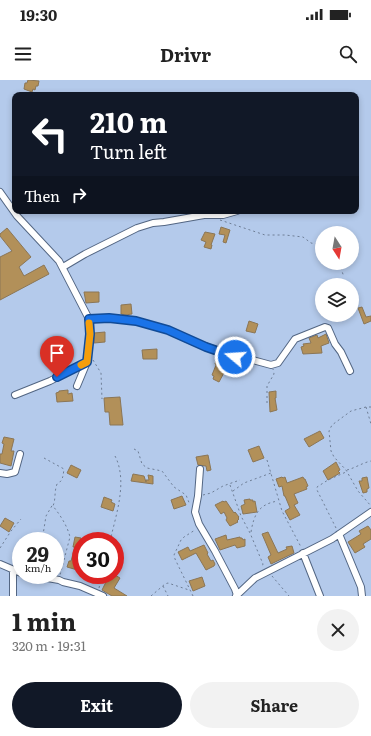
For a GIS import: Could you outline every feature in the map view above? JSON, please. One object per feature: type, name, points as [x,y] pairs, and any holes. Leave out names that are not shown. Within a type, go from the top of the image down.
[{"type":"street","points":[[0,192],[12,209]]},
{"type":"street","points":[[16,214],[59,261],[89,319],[90,361],[76,386]]},
{"type":"street","points":[[63,267],[85,254],[137,228],[153,223],[204,215],[226,214]]},
{"type":"street","points":[[89,319],[109,318],[136,321],[168,330],[223,353],[271,365],[278,363],[295,339],[325,327],[328,328],[335,344],[342,352],[350,371]]},
{"type":"street","points":[[15,395],[50,381],[90,361]]},
{"type":"street","points":[[0,473],[7,474],[15,472],[20,454]]},
{"type":"street","points":[[200,469],[195,512],[236,596],[258,576],[339,534],[371,512]]},
{"type":"street","points":[[339,534],[361,587],[362,596]]},
{"type":"street","points":[[303,553],[320,596]]},
{"type":"street","points":[[0,564],[12,570]]},
{"type":"street","points":[[64,582],[80,586],[100,594]]},
{"type":"street","points":[[13,584],[13,596]]},
{"type":"path","points":[[218,220],[265,235],[303,237],[311,243],[315,244]]},
{"type":"path","points":[[341,270],[344,277]]},
{"type":"path","points":[[90,361],[101,373],[102,399]]},
{"type":"path","points":[[267,403],[267,386],[274,372],[271,365]]},
{"type":"path","points":[[366,407],[371,424]]},
{"type":"path","points":[[371,407],[351,411],[332,425],[328,431],[331,451],[334,457],[346,471],[358,491],[371,506]]},
{"type":"path","points":[[134,449],[138,451],[142,464],[147,468],[162,471],[174,487],[186,495],[195,512]]},
{"type":"path","points":[[112,532],[120,501],[120,470],[114,456]]},
{"type":"path","points":[[44,458],[64,469],[63,479],[57,484],[53,506],[69,531],[70,537],[64,560]]},
{"type":"path","points":[[267,460],[272,472],[278,501],[303,553]]},
{"type":"path","points":[[339,534],[317,490],[317,487],[362,463],[371,461]]},
{"type":"path","points":[[233,491],[244,483],[272,472]]},
{"type":"path","points":[[198,496],[211,493],[223,486],[230,485],[240,480]]},
{"type":"path","points":[[230,485],[241,516],[263,564],[258,576]]},
{"type":"path","points":[[43,532],[46,516],[55,500]]},
{"type":"path","points":[[250,533],[252,523],[259,510],[265,504],[278,501]]},
{"type":"path","points":[[0,548],[11,531],[22,519]]},
{"type":"path","points":[[193,596],[174,555],[184,536],[201,527]]},
{"type":"path","points":[[268,571],[289,596]]},
{"type":"path","points":[[151,596],[168,583],[189,590]]},
{"type":"path","points":[[100,594],[101,584]]},
{"type":"path","points":[[163,586],[168,596]]},
{"type":"building","points":[[28,80],[39,81],[38,86],[36,86],[35,90],[33,89],[32,92],[24,89],[25,83],[27,83]]},
{"type":"building","points":[[221,227],[230,230],[226,243],[223,242],[225,235],[219,234]]},
{"type":"building","points":[[7,228],[31,257],[19,267],[24,276],[44,265],[49,274],[0,300],[0,257],[12,251],[0,236],[0,234]]},
{"type":"building","points":[[205,232],[215,234],[211,249],[204,247],[206,242],[201,240]]},
{"type":"building","points":[[84,292],[99,292],[99,302],[86,303]]},
{"type":"building","points":[[131,304],[132,314],[121,314],[121,305]]},
{"type":"building","points":[[362,307],[366,317],[371,316],[371,321],[364,324],[359,308]]},
{"type":"building","points":[[249,321],[258,324],[255,333],[246,331]]},
{"type":"building","points":[[105,332],[105,342],[94,343],[94,333]]},
{"type":"building","points":[[326,334],[329,343],[321,346],[322,353],[303,354],[301,347],[304,346],[303,344],[311,343],[309,338],[317,335],[318,338]]},
{"type":"building","points":[[157,349],[157,359],[143,359],[142,350]]},
{"type":"building","points":[[217,359],[232,365],[229,370],[226,369],[219,382],[213,379],[214,376],[212,375]]},
{"type":"building","points":[[68,390],[68,394],[72,393],[73,401],[57,402],[56,393],[59,391]]},
{"type":"building","points":[[276,391],[275,398],[277,410],[270,412],[269,392]]},
{"type":"building","points":[[120,397],[123,425],[110,425],[109,412],[105,412],[104,398]]},
{"type":"building","points":[[320,431],[324,438],[309,447],[304,439]]},
{"type":"building","points":[[4,437],[14,439],[11,451],[14,451],[11,466],[0,463],[0,454],[2,454],[4,444],[2,443]]},
{"type":"building","points":[[259,446],[264,458],[253,462],[248,450]]},
{"type":"building","points":[[208,455],[211,470],[207,471],[206,466],[198,465],[196,457]]},
{"type":"building","points":[[336,462],[340,473],[328,480],[323,471]]},
{"type":"building","points":[[71,465],[81,470],[77,478],[67,473]]},
{"type":"building","points":[[133,474],[144,476],[146,482],[146,480],[149,480],[148,475],[153,476],[153,484],[131,481]]},
{"type":"building","points":[[285,477],[287,483],[303,477],[308,486],[306,487],[307,489],[294,494],[298,503],[294,505],[300,515],[290,520],[285,511],[290,508],[284,496],[282,486],[279,487],[276,479]]},
{"type":"building","points":[[367,477],[369,488],[367,489],[367,492],[363,493],[359,481],[362,481],[362,478]]},
{"type":"building","points":[[182,496],[186,505],[174,509],[171,500]]},
{"type":"building","points":[[104,497],[112,500],[111,502],[115,504],[113,511],[101,507]]},
{"type":"building","points":[[244,500],[253,500],[253,502],[255,501],[257,512],[243,514],[241,506],[245,504]]},
{"type":"building","points":[[226,501],[234,513],[235,512],[239,517],[238,522],[230,526],[226,520],[227,518],[224,512],[221,514],[215,505]]},
{"type":"building","points":[[5,518],[14,523],[9,532],[0,526]]},
{"type":"building","points":[[368,526],[371,530],[371,539],[363,544],[365,547],[355,553],[348,542],[361,534],[359,531]]},
{"type":"building","points":[[268,532],[278,553],[287,549],[286,547],[292,546],[294,553],[271,564],[268,557],[271,555],[262,534]]},
{"type":"building","points":[[226,535],[227,540],[240,537],[243,540],[245,539],[245,546],[237,548],[235,545],[220,550],[215,539]]},
{"type":"building","points":[[204,545],[211,561],[213,560],[215,564],[206,570],[196,553],[182,560],[178,552],[188,547],[190,551]]},
{"type":"building","points":[[72,558],[72,568],[67,567],[69,561],[71,561]]},
{"type":"building","points":[[202,577],[205,586],[193,591],[189,581]]},
{"type":"building","points":[[105,584],[116,584],[114,588],[127,596],[112,596],[102,590]]},
{"type":"slow traffic","points":[[81,365],[87,362],[90,334],[89,323]]},
{"type":"route","points":[[57,377],[87,362],[90,334],[89,319],[109,318],[136,321],[168,330],[206,347],[235,357]]}]
